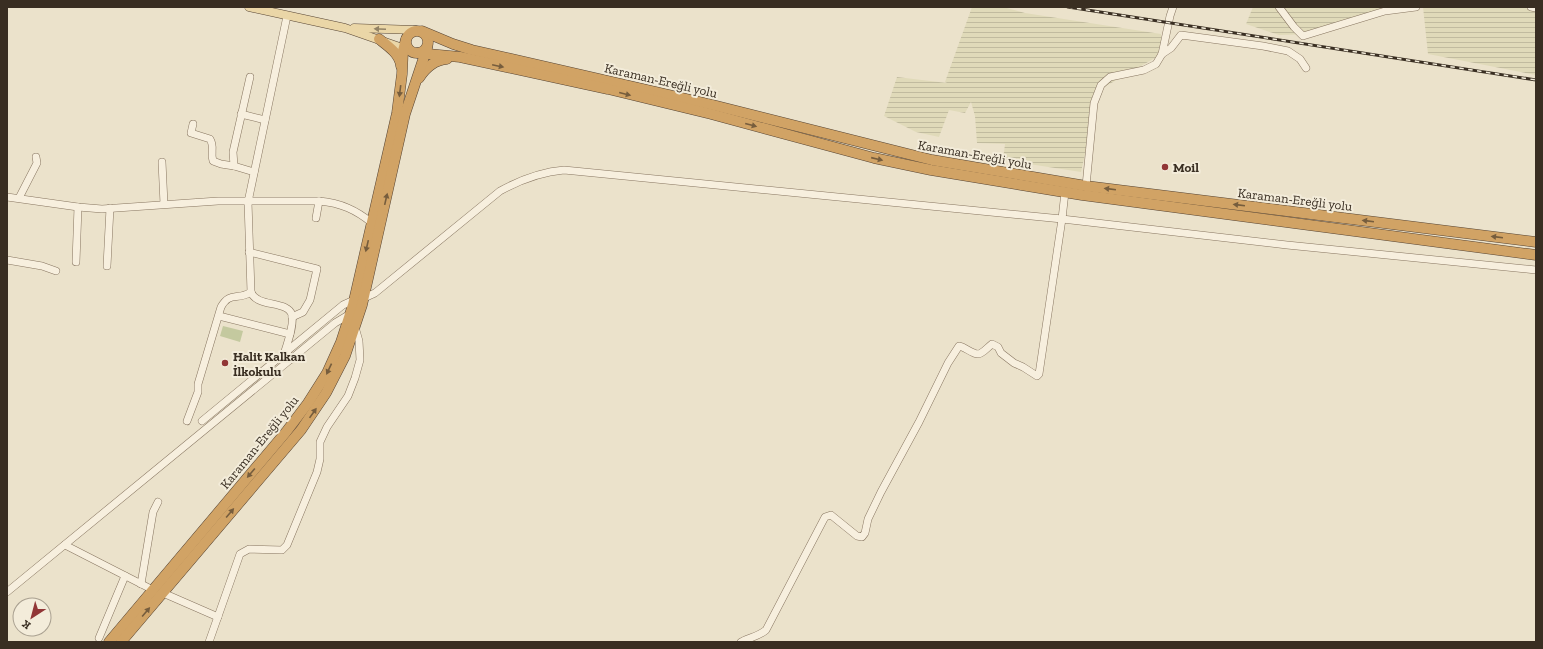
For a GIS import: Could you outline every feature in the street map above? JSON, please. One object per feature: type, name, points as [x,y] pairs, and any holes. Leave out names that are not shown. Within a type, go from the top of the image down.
[{"type":"highway","points":[[411,94],[415,49],[410,33],[419,31]]},
{"type":"highway","name":"Karaman-Ereğli yolu","points":[[121,642],[301,430],[326,394],[345,356],[355,326],[372,223],[397,113],[402,74],[415,49],[428,39],[419,31]]},
{"type":"highway","name":"Karaman-Ereğli yolu","points":[[419,31],[472,50],[705,104],[925,159],[1086,186],[1536,242]]},
{"type":"highway","points":[[379,39],[396,54],[401,62],[402,74]]},
{"type":"highway","points":[[415,49],[460,57]]},
{"type":"highway","points":[[411,94],[423,73],[434,62],[442,59],[460,57]]},
{"type":"highway","name":"Karaman-Ereğli yolu","points":[[460,57],[703,112],[874,158],[939,171],[1065,192],[1536,255]]},
{"type":"highway","name":"Karaman-Ereğli yolu","points":[[104,640],[153,590],[308,403],[328,373],[341,342],[350,314],[359,299],[411,94]]},
{"type":"main road","points":[[249,7],[345,28],[415,49]]},
{"type":"main road","points":[[345,28],[419,31]]},
{"type":"street","points":[[1086,186],[1094,103],[1101,86],[1110,77],[1144,70],[1156,64],[1162,54],[1173,7]]},
{"type":"street","points":[[1279,7],[1303,36],[1385,11],[1416,7]]},
{"type":"street","points":[[1531,7],[1536,8]]},
{"type":"street","points":[[285,352],[290,334],[292,317],[291,312],[287,308],[256,300],[251,292],[248,202],[287,16]]},
{"type":"street","points":[[1162,54],[1171,48],[1181,35],[1263,46],[1288,51],[1300,59],[1306,68]]},
{"type":"street","points":[[234,166],[233,152],[250,77]]},
{"type":"street","points":[[241,114],[265,120]]},
{"type":"street","points":[[193,124],[191,133],[210,139],[213,144],[211,155],[213,160],[221,164],[254,172]]},
{"type":"street","points":[[19,198],[37,162],[36,157]]},
{"type":"street","points":[[162,162],[164,204]]},
{"type":"street","points":[[202,421],[343,305],[375,292],[500,191],[516,182],[534,175],[554,171],[564,170],[672,180],[953,210],[1062,219],[1287,245],[1536,270]]},
{"type":"street","points":[[741,642],[759,636],[766,630],[825,518],[831,515],[857,536],[862,537],[866,533],[868,519],[881,492],[919,422],[948,363],[959,346],[963,346],[977,354],[981,354],[992,344],[998,347],[1001,353],[1014,363],[1037,376],[1039,374],[1065,192]]},
{"type":"street","points":[[7,197],[78,207],[110,208],[164,204],[320,201],[334,203],[357,211],[372,223]]},
{"type":"street","points":[[316,218],[320,201]]},
{"type":"street","points":[[76,262],[78,207]]},
{"type":"street","points":[[107,266],[110,208]]},
{"type":"street","points":[[249,252],[317,269],[310,300],[303,312],[292,317]]},
{"type":"street","points":[[7,260],[56,270]]},
{"type":"street","points":[[187,422],[198,392],[198,384],[221,307],[231,296],[244,296],[251,292]]},
{"type":"street","points":[[7,592],[335,323],[350,314]]},
{"type":"street","points":[[219,316],[290,334]]},
{"type":"street","points":[[209,642],[240,554],[249,550],[282,550],[287,545],[316,472],[320,459],[320,442],[327,427],[348,396],[355,378],[360,360],[359,341],[355,326]]},
{"type":"street","points":[[285,352],[292,359]]},
{"type":"street","points":[[142,584],[153,512],[158,502]]},
{"type":"street","points":[[65,545],[153,590]]},
{"type":"street","points":[[104,640],[125,576]]},
{"type":"street","points":[[163,593],[218,617]]},
{"type":"shaded area","points":[[972,7],[1003,7],[1025,13],[1161,34],[1162,54],[1099,90],[1081,172],[1003,160],[1005,144],[977,143],[975,116],[971,102],[965,113],[949,110],[939,137],[916,132],[884,116],[897,77],[947,83],[945,82]]},
{"type":"shaded area","points":[[1253,7],[1398,7],[1311,34],[1279,35],[1246,24]]},
{"type":"shaded area","points":[[1423,7],[1536,7],[1536,75],[1428,54]]},
{"type":"green space","points":[[223,326],[243,331],[240,342],[220,336]]},
{"type":"railway","points":[[1068,7],[1536,80]]},
{"type":"place","name":"Moil","points":[[1165,167]]},
{"type":"place","name":"Halit Kalkan İlkokulu","points":[[225,363]]}]
